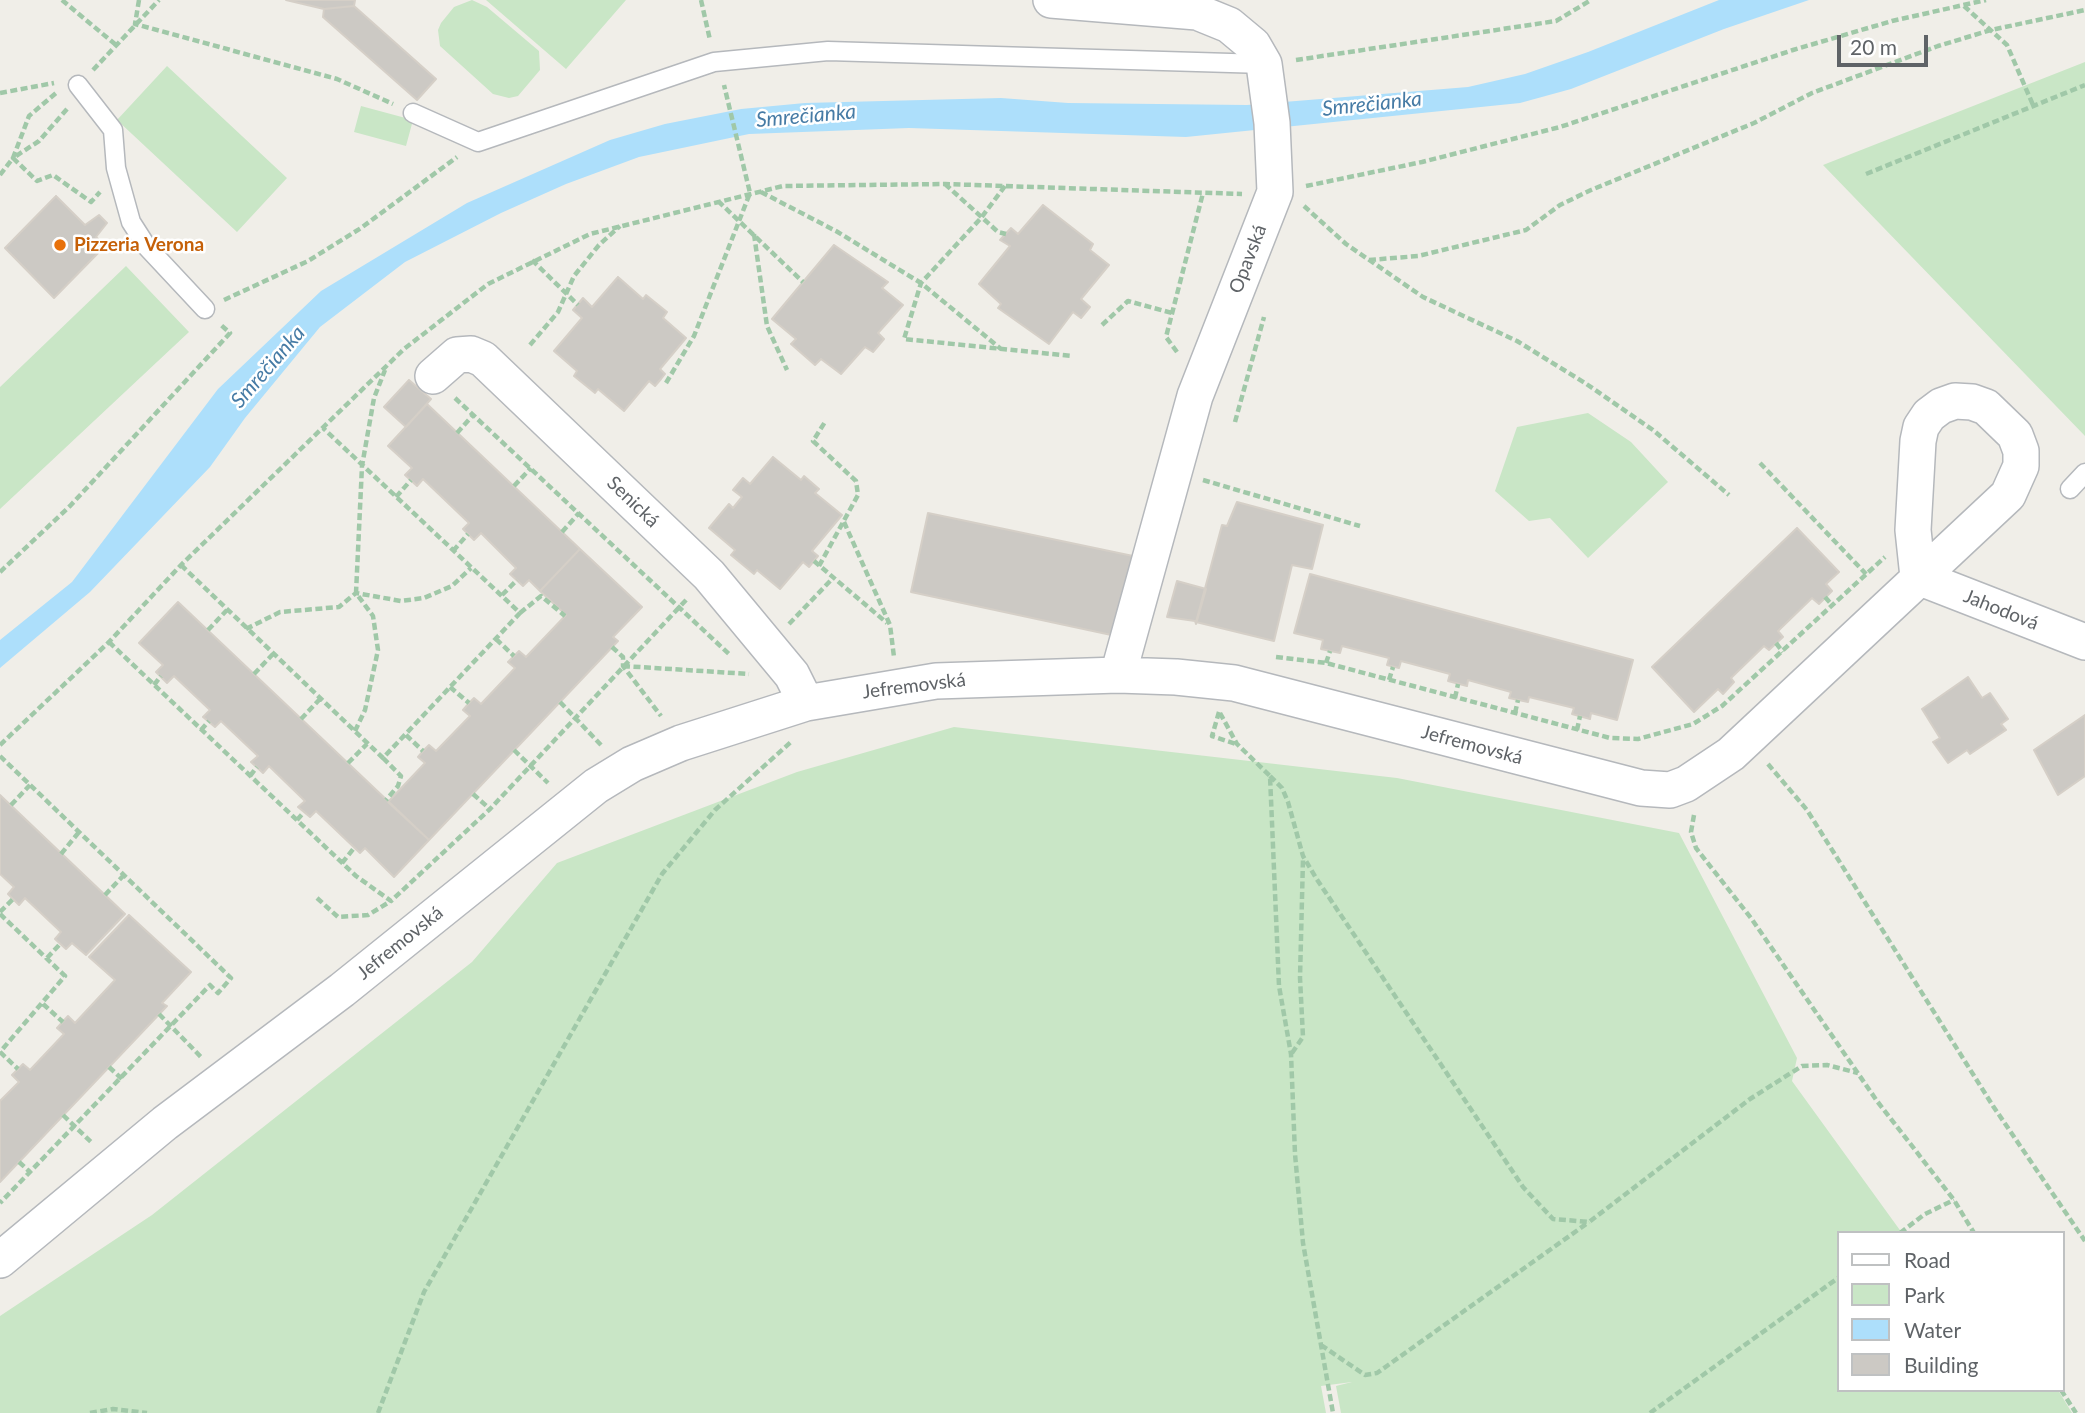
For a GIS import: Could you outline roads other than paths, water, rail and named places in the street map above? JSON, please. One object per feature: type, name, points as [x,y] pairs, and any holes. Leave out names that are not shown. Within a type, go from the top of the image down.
[{"type":"street","name":"Opavská","points":[[1051,0],[1197,12],[1229,25],[1253,45],[1264,64],[1283,186],[1195,396],[1118,675]]},
{"type":"street","name":"Senická","points":[[433,376],[457,355],[471,354],[483,359],[709,575],[792,675],[796,706]]},
{"type":"street","name":"Jefremovská","points":[[0,1260],[222,1078],[342,990],[567,809],[618,772],[681,743],[796,706],[936,681],[1118,675],[1234,683],[1641,788],[1657,791],[1686,785],[1731,754],[2008,495],[2017,482],[2021,458],[2015,435],[1986,407],[1955,401],[1941,406],[1921,427],[1913,530],[1918,578]]},
{"type":"street","name":"Jahodová","points":[[1918,578],[2085,642]]},
{"type":"lane","points":[[412,113],[478,142],[714,62],[828,51],[1264,64]]},
{"type":"lane","points":[[70,85],[113,130],[118,174],[131,222],[147,247],[205,309]]},
{"type":"lane","points":[[2070,489],[2085,473]]},
{"type":"water","name":"Smrečianka","points":[[1719,0],[1809,0],[1724,29],[1571,89],[1520,103],[1186,137],[909,128],[749,134],[639,157],[566,184],[501,213],[405,262],[320,327],[245,418],[210,467],[90,592],[0,668],[0,640],[72,582],[218,389],[321,291],[467,203],[610,140],[665,124],[741,109],[805,103],[1001,98],[1068,103],[1247,105],[1468,87],[1525,74]]},
{"type":"place","name":"Pizzeria Verona","points":[[60,245]]}]
